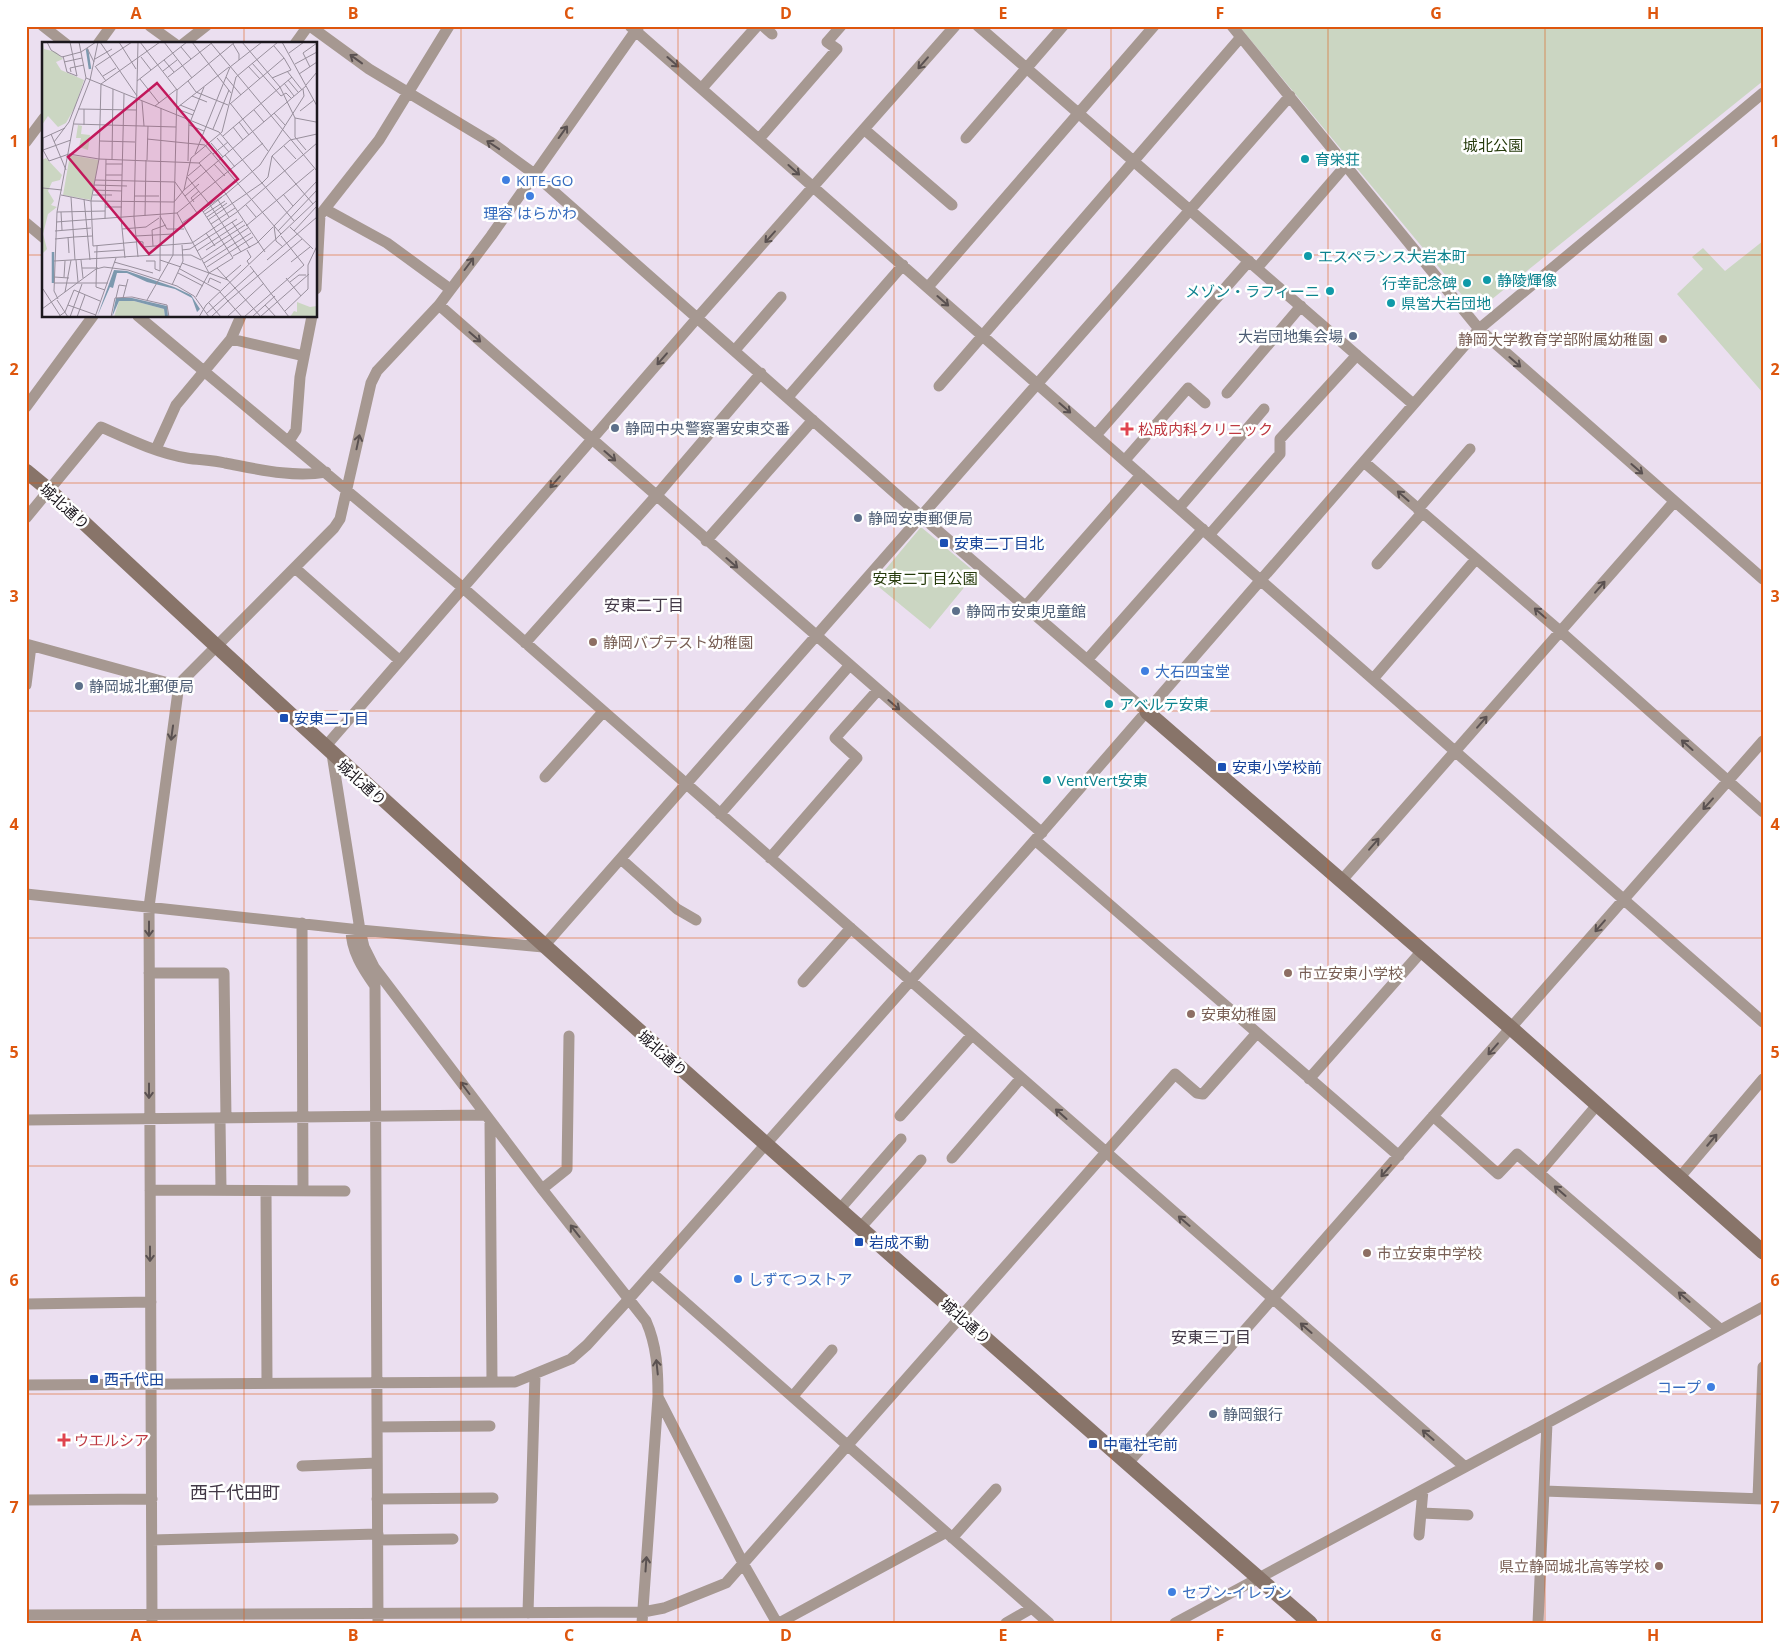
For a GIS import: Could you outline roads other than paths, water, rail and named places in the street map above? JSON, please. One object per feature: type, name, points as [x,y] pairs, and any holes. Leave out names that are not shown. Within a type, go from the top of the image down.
[{"type":"street","points":[[43,26],[63,42]]},
{"type":"street","points":[[100,42],[112,26]]},
{"type":"street","points":[[150,26],[172,42]]},
{"type":"street","points":[[185,42],[206,26]]},
{"type":"street","points":[[297,42],[309,26],[407,94],[492,144],[533,173],[698,317],[920,516],[1342,880],[1763,1252]]},
{"type":"street","points":[[318,248],[320,215],[380,140],[449,26]]},
{"type":"street","points":[[702,88],[757,26]]},
{"type":"street","points":[[759,139],[837,50],[827,42],[841,26]]},
{"type":"street","points":[[642,1618],[658,1397],[658,1374],[654,1340],[646,1321],[542,1189],[374,967],[356,929],[328,751],[400,660],[462,588],[698,317],[956,26]]},
{"type":"street","points":[[978,26],[1413,404]]},
{"type":"street","points":[[966,138],[1063,26]]},
{"type":"street","points":[[928,288],[1154,26]]},
{"type":"street","points":[[1232,26],[1347,164],[1479,329],[1763,579]]},
{"type":"street","points":[[152,1619],[149,907],[179,684],[217,648],[334,528],[340,519],[348,490],[371,383],[377,371],[439,305],[635,28],[814,188],[1763,1022]]},
{"type":"street","points":[[940,386],[982,335],[1241,37]]},
{"type":"street","points":[[26,1385],[267,1382],[515,1382],[571,1360],[628,1300],[766,1145],[1147,712],[1479,329],[1763,93]]},
{"type":"street","points":[[26,894],[543,947],[622,860],[1036,383],[1290,96]]},
{"type":"street","points":[[28,137],[42,122]]},
{"type":"street","points":[[865,130],[952,205]]},
{"type":"street","points":[[1096,435],[1347,164]]},
{"type":"street","points":[[325,209],[387,243],[450,290]]},
{"type":"street","points":[[26,223],[42,236]]},
{"type":"street","points":[[788,397],[902,265]]},
{"type":"street","points":[[735,350],[781,297]]},
{"type":"street","points":[[439,305],[878,690],[1256,1034],[1399,1156]]},
{"type":"street","points":[[1227,393],[1301,306]]},
{"type":"street","points":[[26,406],[92,318]]},
{"type":"street","points":[[140,318],[348,490],[462,588],[1465,1467]]},
{"type":"street","points":[[156,449],[176,405],[231,339],[239,318]]},
{"type":"street","points":[[289,441],[296,430],[304,356],[312,318]]},
{"type":"street","points":[[231,339],[304,356]]},
{"type":"street","points":[[1086,660],[1280,454],[1280,439],[1358,355]]},
{"type":"street","points":[[525,643],[656,496],[761,373]]},
{"type":"street","points":[[1125,460],[1188,388],[1205,403]]},
{"type":"street","points":[[1179,508],[1264,409]]},
{"type":"street","points":[[706,541],[813,420]]},
{"type":"street","points":[[26,518],[101,427],[156,449],[186,458],[212,460],[258,470],[313,474],[326,472]]},
{"type":"street","points":[[1377,564],[1470,449]]},
{"type":"street","points":[[1364,462],[1561,632],[1763,812]]},
{"type":"street","name":"城北通り","points":[[26,471],[49,490],[328,751],[543,947],[839,1210],[1310,1623]]},
{"type":"street","points":[[1025,607],[1141,474]]},
{"type":"street","points":[[1342,880],[1674,502]]},
{"type":"street","points":[[1373,679],[1476,559]]},
{"type":"street","points":[[295,568],[400,660]]},
{"type":"street","points":[[26,685],[29,645],[172,684],[179,684]]},
{"type":"street","points":[[720,814],[850,666]]},
{"type":"street","points":[[770,858],[857,758],[835,738],[878,690]]},
{"type":"street","points":[[545,778],[603,712]]},
{"type":"street","points":[[1128,1463],[1274,1300],[1763,741]]},
{"type":"street","points":[[622,860],[677,910],[696,920]]},
{"type":"street","points":[[302,923],[304,1190]]},
{"type":"street","points":[[803,982],[851,928]]},
{"type":"street","points":[[356,929],[351,941],[361,966],[375,986],[378,1618]]},
{"type":"street","points":[[1309,1079],[1422,951]]},
{"type":"street","points":[[149,974],[224,973],[221,1190]]},
{"type":"street","points":[[26,1616],[152,1619],[492,1618],[528,1613],[642,1618],[726,1583],[744,1565],[960,1316],[1106,1154],[1175,1074],[1196,1093],[1203,1094],[1256,1034]]},
{"type":"street","points":[[900,1116],[972,1035]]},
{"type":"street","points":[[542,1189],[567,1169],[569,1036]]},
{"type":"street","points":[[952,1158],[1021,1078]]},
{"type":"street","points":[[1680,1177],[1763,1078]]},
{"type":"street","points":[[1539,1173],[1597,1105]]},
{"type":"street","points":[[1434,1116],[1498,1174],[1517,1154],[1720,1329]]},
{"type":"street","points":[[26,1120],[302,1117],[488,1118]]},
{"type":"street","points":[[488,1118],[492,1382]]},
{"type":"street","points":[[839,1210],[901,1139]]},
{"type":"street","points":[[860,1228],[921,1160]]},
{"type":"street","points":[[150,1190],[345,1191]]},
{"type":"street","points":[[266,1190],[267,1382]]},
{"type":"street","points":[[652,1273],[793,1396],[948,1536],[1049,1623]]},
{"type":"street","points":[[26,1304],[151,1302]]},
{"type":"street","points":[[1175,1623],[1763,1307]]},
{"type":"street","points":[[793,1396],[832,1350]]},
{"type":"street","points":[[1544,1490],[1760,1499],[1763,1367]]},
{"type":"street","points":[[528,1613],[535,1375]]},
{"type":"street","points":[[658,1397],[744,1565],[778,1623],[948,1536],[996,1489]]},
{"type":"street","points":[[1538,1623],[1547,1423]]},
{"type":"street","points":[[377,1427],[490,1426]]},
{"type":"street","points":[[302,1466],[377,1464]]},
{"type":"street","points":[[1419,1535],[1423,1490]]},
{"type":"street","points":[[378,1499],[493,1498]]},
{"type":"street","points":[[26,1500],[152,1499]]},
{"type":"street","points":[[1421,1514],[1468,1515]]},
{"type":"street","points":[[152,1540],[378,1537],[453,1539]]},
{"type":"street","points":[[1006,1623],[1032,1608]]},
{"type":"place","name":"育栄荘","points":[[1305,159]]},
{"type":"place","name":"KITE-GO","points":[[506,180]]},
{"type":"place","name":"理容 はらかわ","points":[[530,196]]},
{"type":"place","name":"エスペランス大岩本町","points":[[1308,256]]},
{"type":"place","name":"静陵輝像","points":[[1487,280]]},
{"type":"place","name":"行幸記念碑","points":[[1467,283]]},
{"type":"place","name":"メゾン・ラフィーニ","points":[[1330,291]]},
{"type":"place","name":"県営大岩団地","points":[[1391,303]]},
{"type":"place","name":"大岩団地集会場","points":[[1353,336]]},
{"type":"place","name":"静岡大学教育学部附属幼稚園","points":[[1663,339]]},
{"type":"place","name":"静岡中央警察署安東交番","points":[[615,428]]},
{"type":"place","name":"松成内科クリニック","points":[[1127,429]]},
{"type":"place","name":"静岡安東郵便局","points":[[858,518]]},
{"type":"place","name":"安東二丁目北","points":[[944,543]]},
{"type":"place","name":"静岡市安東児童館","points":[[956,611]]},
{"type":"place","name":"静岡バプテスト幼稚園","points":[[593,642]]},
{"type":"place","name":"大石四宝堂","points":[[1145,671]]},
{"type":"place","name":"静岡城北郵便局","points":[[79,686]]},
{"type":"place","name":"アベルテ安東","points":[[1109,704]]},
{"type":"place","name":"安東二丁目","points":[[284,718]]},
{"type":"place","name":"安東小学校前","points":[[1222,767]]},
{"type":"place","name":"VentVert安東","points":[[1047,780]]},
{"type":"place","name":"市立安東小学校","points":[[1288,973]]},
{"type":"place","name":"安東幼稚園","points":[[1191,1014]]},
{"type":"place","name":"岩成不動","points":[[859,1242]]},
{"type":"place","name":"市立安東中学校","points":[[1367,1253]]},
{"type":"place","name":"しずてつストア","points":[[738,1279]]},
{"type":"place","name":"西千代田","points":[[94,1379]]},
{"type":"place","name":"コープ","points":[[1711,1387]]},
{"type":"place","name":"静岡銀行","points":[[1213,1414]]},
{"type":"place","name":"ウエルシア","points":[[64,1440]]},
{"type":"place","name":"中電社宅前","points":[[1093,1444]]},
{"type":"place","name":"県立静岡城北高等学校","points":[[1659,1566]]},
{"type":"place","name":"セブン-イレブン","points":[[1172,1592]]},
{"type":"district","name":"安東二丁目","points":[[644,605]]},
{"type":"district","name":"安東三丁目","points":[[1211,1337]]},
{"type":"district","name":"西千代田町","points":[[235,1492]]},
{"type":"park label","name":"城北公園","points":[[1493,145]]},
{"type":"park label","name":"安東二丁目公園","points":[[925,578]]}]
